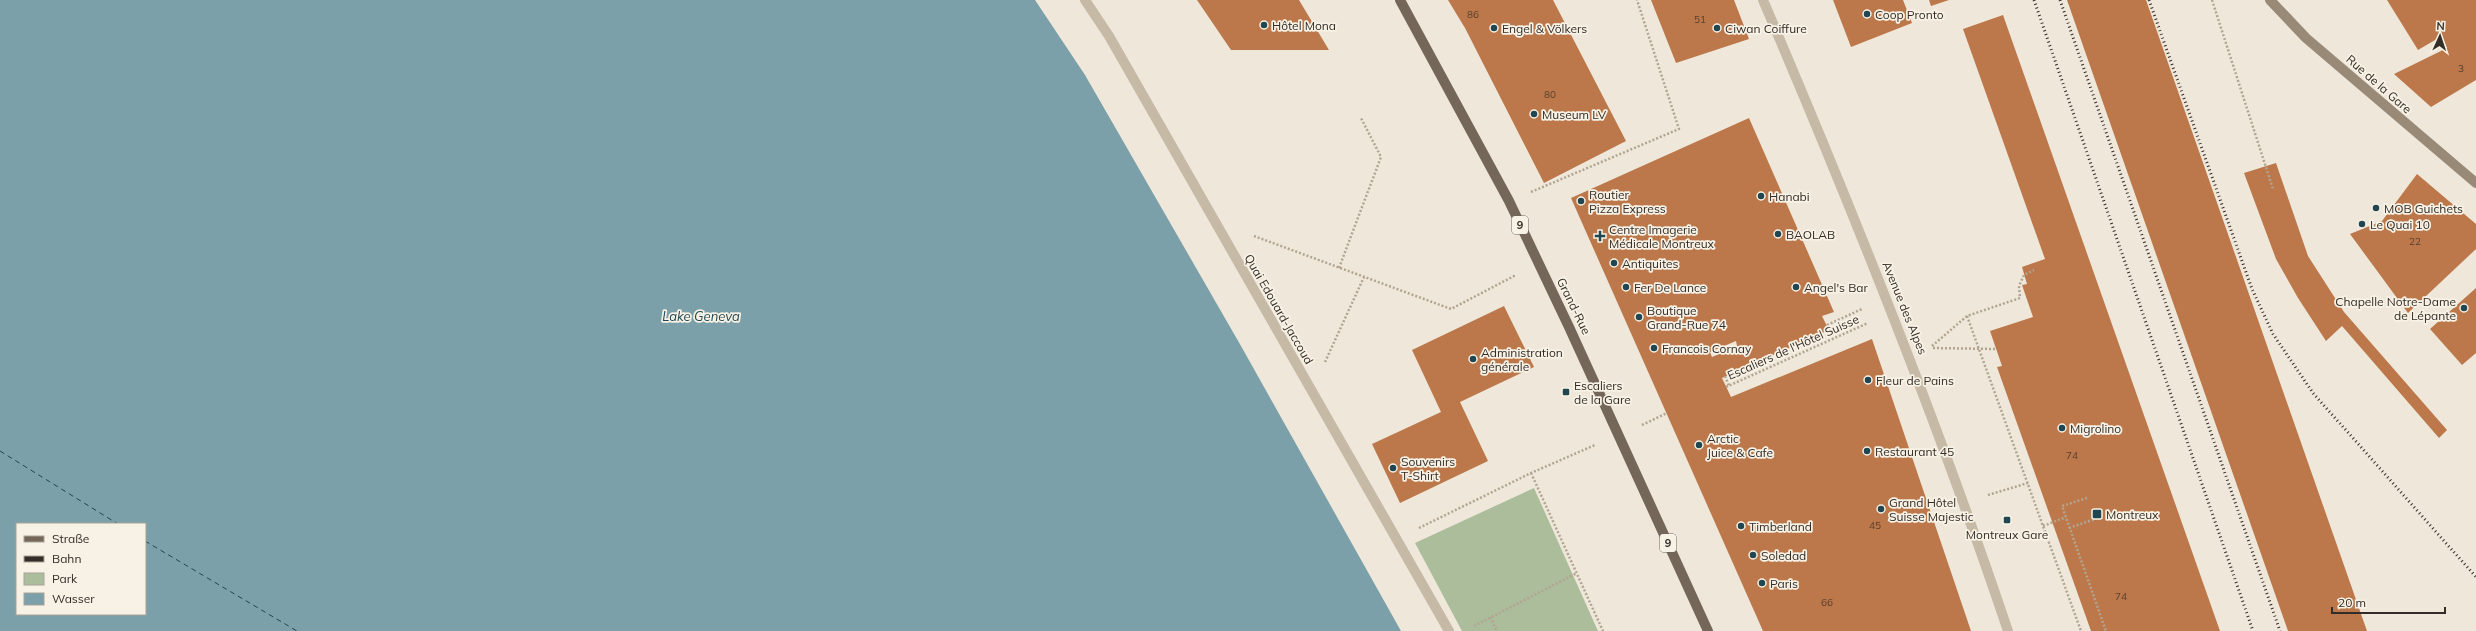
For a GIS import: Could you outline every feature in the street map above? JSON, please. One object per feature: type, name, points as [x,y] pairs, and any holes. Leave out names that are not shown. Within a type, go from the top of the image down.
[{"type":"main road","name":"Grand-Rue","points":[[1400,0],[1509,201],[1619,435],[1708,631]]},
{"type":"street","name":"Quai Edouard-Jaccoud","points":[[1085,0],[1109,36],[1311,393],[1449,631]]},
{"type":"street","name":"Avenue des Alpes","points":[[1763,0],[1910,356],[1970,516],[2008,631]]},
{"type":"street","name":"Rue de la Gare","points":[[2270,0],[2312,43],[2476,183]]},
{"type":"path","points":[[1509,201],[1679,129],[1638,0]]},
{"type":"path","points":[[2212,0],[2273,189]]},
{"type":"path","points":[[1339,268],[1381,157],[1361,118]]},
{"type":"path","points":[[1214,222],[1451,309],[1538,263]]},
{"type":"path","points":[[1996,349],[1931,348],[1967,316],[2020,298],[2019,286],[2024,275],[2034,270]]},
{"type":"path","points":[[1311,393],[1364,277]]},
{"type":"path","points":[[1827,325],[1862,309]]},
{"type":"path","points":[[1967,316],[2081,631]]},
{"type":"path","name":"Escaliers de l'Hôtel Suisse","points":[[1725,376],[1728,386],[1868,323]]},
{"type":"path","points":[[1395,540],[1531,473],[1619,435]]},
{"type":"path","points":[[1531,473],[1603,631]]},
{"type":"path","points":[[1988,496],[2028,483]]},
{"type":"path","points":[[2087,498],[2062,506],[2106,631]]},
{"type":"path","points":[[2043,526],[2066,517]]},
{"type":"path","points":[[2070,528],[2095,519]]},
{"type":"path","points":[[1470,628],[1576,573]]},
{"type":"path","points":[[1490,617],[1497,631]]},
{"type":"green space","points":[[1534,488],[1598,631],[1462,631],[1415,543]]},
{"type":"water","name":"Lake Geneva","points":[[0,0],[1035,0],[1085,75],[1241,346],[1401,631],[0,631]]},
{"type":"building","name":"Hôtel Mona","points":[[1197,0],[1299,0],[1329,50],[1231,50]]},
{"type":"building","points":[[1448,0],[1553,0],[1626,141],[1544,183],[1465,28]]},
{"type":"building","points":[[1651,0],[1734,0],[1749,39],[1676,63]]},
{"type":"building","points":[[1833,0],[1903,0],[1912,23],[1851,47]]},
{"type":"building","points":[[1929,0],[1949,0],[1931,6]]},
{"type":"building","points":[[2067,0],[2146,0],[2367,631],[2288,631]]},
{"type":"building","points":[[2387,0],[2476,0],[2476,80],[2431,107],[2394,74],[2447,48],[2442,36],[2418,50]]},
{"type":"building","points":[[2003,15],[2220,631],[2091,631],[1997,367],[2002,366],[1990,331],[2033,317],[2022,285],[2027,284],[2022,267],[2045,259],[1963,29]]},
{"type":"building","points":[[1749,118],[1834,312],[1822,316],[1829,330],[1722,378],[1731,397],[1872,339],[1971,631],[1763,631],[1571,198]],"holes":[[[1736,341],[1737,346],[1712,357],[1710,352]]]},
{"type":"building","points":[[2276,163],[2308,256],[2344,312],[2447,430],[2439,438],[2342,326],[2326,341],[2298,298],[2276,259],[2244,173]]},
{"type":"building","points":[[2417,174],[2476,224],[2476,249],[2408,313],[2350,234],[2382,221]]},
{"type":"building","name":"Chapelle Notre-Dame de Lépante","points":[[2476,288],[2476,353],[2462,365],[2430,329]]},
{"type":"building","points":[[1504,306],[1534,367],[1460,402],[1488,461],[1400,503],[1372,444],[1441,412],[1412,350]]},
{"type":"ferry route","points":[[0,451],[116,523]]},
{"type":"ferry route","points":[[146,542],[297,631]]},
{"type":"railway","points":[[2034,0],[2253,631]]},
{"type":"railway","points":[[2060,0],[2280,631]]},
{"type":"railway","points":[[2149,0],[2252,289],[2273,334],[2313,393],[2476,577]]},
{"type":"place","name":"Coop Pronto","points":[[1867,14]]},
{"type":"place","name":"Hôtel Mona","points":[[1264,25]]},
{"type":"place","name":"Engel & Völkers","points":[[1494,28]]},
{"type":"place","name":"Ciwan Coiffure","points":[[1717,28]]},
{"type":"place","name":"Museum LV","points":[[1534,114]]},
{"type":"place","name":"Hanabi","points":[[1761,196]]},
{"type":"place","name":"Routier Pizza Express","points":[[1581,201]]},
{"type":"place","name":"MOB Guichets","points":[[2376,208]]},
{"type":"place","name":"Le Quai 10","points":[[2362,224]]},
{"type":"place","name":"BAOLAB","points":[[1778,234]]},
{"type":"place","name":"Centre Imagerie Médicale Montreux","points":[[1600,236]]},
{"type":"place","name":"Antiquites","points":[[1614,263]]},
{"type":"place","name":"Fer De Lance","points":[[1626,287]]},
{"type":"place","name":"Angel's Bar","points":[[1796,287]]},
{"type":"place","name":"Chapelle Notre-Dame de Lépante","points":[[2464,308]]},
{"type":"place","name":"Boutique Grand-Rue 74","points":[[1639,317]]},
{"type":"place","name":"Francois Cornay","points":[[1654,348]]},
{"type":"place","name":"Administration générale","points":[[1473,359]]},
{"type":"place","name":"Fleur de Pains","points":[[1868,380]]},
{"type":"place","name":"Escaliers de la Gare","points":[[1566,392]]},
{"type":"place","name":"Migrolino","points":[[2062,428]]},
{"type":"place","name":"Arctic Juice & Cafe","points":[[1699,445]]},
{"type":"place","name":"Restaurant 45","points":[[1867,451]]},
{"type":"place","name":"Souvenirs T-Shirt","points":[[1393,468]]},
{"type":"place","name":"Grand Hôtel Suisse Majestic","points":[[1881,509]]},
{"type":"place","name":"Montreux","points":[[2097,514]]},
{"type":"place","name":"Montreux Gare","points":[[2007,520]]},
{"type":"place","name":"Timberland","points":[[1741,526]]},
{"type":"place","name":"Soledad","points":[[1753,555]]},
{"type":"place","name":"Paris","points":[[1762,583]]}]
